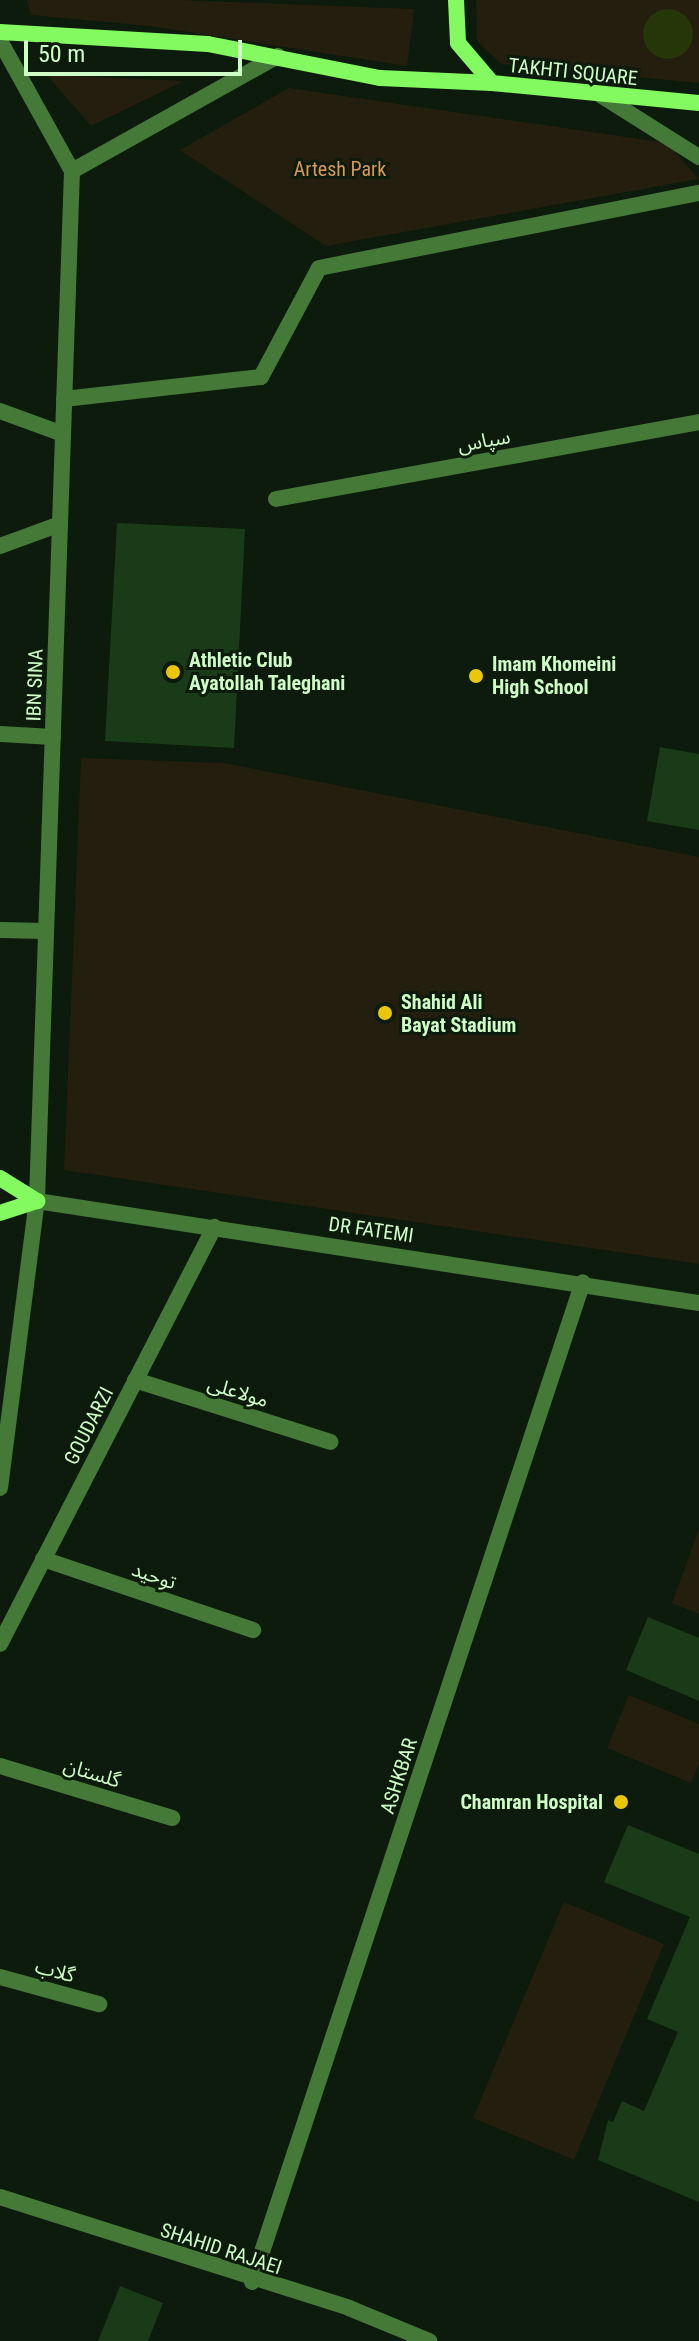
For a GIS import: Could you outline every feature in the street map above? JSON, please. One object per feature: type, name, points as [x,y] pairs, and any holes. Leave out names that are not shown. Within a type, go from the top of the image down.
[{"type":"main road","name":"TAKHTI SQUARE","points":[[456,0],[458,43],[492,83],[699,103]]},
{"type":"main road","points":[[0,32],[208,44],[408,82],[492,83]]},
{"type":"main road","points":[[0,1178],[37,1201]]},
{"type":"main road","points":[[0,1213],[37,1201]]},
{"type":"street","points":[[0,41],[72,171],[278,56]]},
{"type":"street","points":[[602,96],[699,157]]},
{"type":"street","name":"IBN SINA","points":[[0,1488],[37,1201],[72,171]]},
{"type":"street","points":[[64,399],[261,377],[319,268],[699,193]]},
{"type":"street","points":[[0,411],[63,434]]},
{"type":"street","name":"سپاس","points":[[276,499],[699,422]]},
{"type":"street","points":[[0,546],[60,524]]},
{"type":"street","points":[[0,734],[53,737]]},
{"type":"street","points":[[0,930],[46,931]]},
{"type":"street","name":"DR FATEMI","points":[[37,1201],[583,1282],[699,1303]]},
{"type":"street","name":"GOUDARZI","points":[[0,1644],[214,1227]]},
{"type":"street","name":"ASHKBAR","points":[[252,2282],[583,1282]]},
{"type":"street","name":"مولاعلی","points":[[135,1380],[330,1442]]},
{"type":"street","name":"توحید","points":[[43,1559],[253,1630]]},
{"type":"street","name":"گلستان","points":[[0,1766],[172,1818]]},
{"type":"street","name":"گلاب","points":[[0,1977],[99,2004]]},
{"type":"street","name":"SHAHID RAJAEI","points":[[0,2197],[252,2282],[349,2308],[429,2341]]},
{"type":"green space","points":[[27,0],[181,0],[414,9],[407,66],[150,26],[31,15]]},
{"type":"green space","points":[[476,0],[699,0],[699,83],[501,64],[477,41]]},
{"type":"green space","points":[[47,75],[184,81],[91,126]]},
{"type":"green space","name":"Artesh Park","points":[[289,88],[667,143],[699,179],[326,246],[180,150]]},
{"type":"green space","name":"Shahid Ali Bayat Stadium","points":[[81,758],[224,763],[699,857],[699,1264],[64,1170]]},
{"type":"green space","points":[[699,1529],[699,1614],[672,1603]]},
{"type":"green space","points":[[629,1695],[699,1724],[699,1764],[691,1783],[607,1748]]},
{"type":"green space","points":[[564,1902],[664,1944],[574,2160],[473,2118]]},
{"type":"shaded area","points":[[668,9],[686,16],[693,34],[686,52],[668,59],[650,52],[643,34],[650,16]]},
{"type":"building","name":"Athletic Club Ayatollah Taleghani","points":[[117,523],[245,529],[234,748],[105,741]]},
{"type":"building","points":[[660,747],[699,754],[699,830],[647,821]]},
{"type":"building","points":[[648,1617],[699,1638],[699,1701],[626,1670]]},
{"type":"building","points":[[628,1825],[699,1854],[699,2202],[598,2160],[608,2120],[613,2122],[622,2101],[644,2111],[678,2032],[647,2019],[690,1917],[604,1882]]},
{"type":"building","points":[[120,2286],[163,2303],[148,2341],[98,2341]]},
{"type":"place","name":"Athletic Club Ayatollah Taleghani","points":[[173,672]]},
{"type":"place","name":"Imam Khomeini High School","points":[[476,676]]},
{"type":"place","name":"Shahid Ali Bayat Stadium","points":[[385,1013]]},
{"type":"place","name":"Chamran Hospital","points":[[621,1802]]}]
